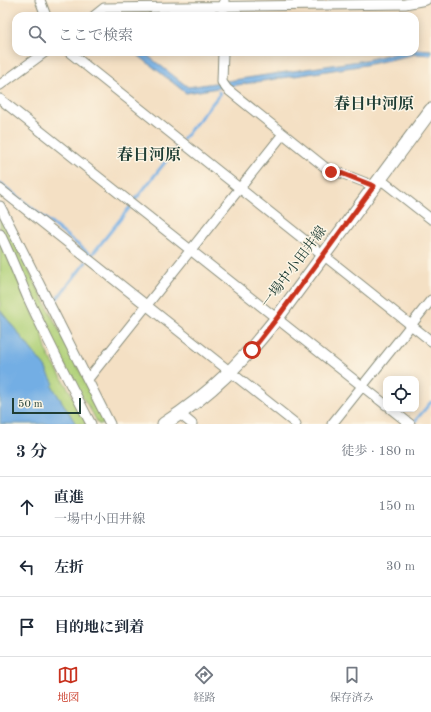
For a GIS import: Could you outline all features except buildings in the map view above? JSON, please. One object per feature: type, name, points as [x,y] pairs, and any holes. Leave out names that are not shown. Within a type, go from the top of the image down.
[{"type":"main road","name":"一場中小田井線","points":[[164,424],[180,414],[207,393],[252,350],[431,110]]},
{"type":"street","points":[[40,0],[44,12]]},
{"type":"street","points":[[99,10],[224,8],[426,0]]},
{"type":"street","points":[[0,85],[40,56]]},
{"type":"street","points":[[74,56],[431,341]]},
{"type":"street","points":[[223,56],[224,85],[331,172],[341,173],[377,183],[431,219]]},
{"type":"street","points":[[0,99],[383,403]]},
{"type":"street","points":[[88,379],[283,134]]},
{"type":"street","points":[[0,189],[296,424]]},
{"type":"street","points":[[0,206],[110,424]]},
{"type":"street","points":[[0,234],[62,369],[91,424]]},
{"type":"street","points":[[332,424],[431,300]]},
{"type":"street","points":[[395,412],[410,424]]},
{"type":"street","points":[[180,414],[192,424]]},
{"type":"green space","points":[[0,214],[107,424],[98,424],[75,386],[47,330],[15,257],[0,228]]},
{"type":"green space","points":[[0,241],[42,332],[47,353],[81,410],[87,424],[76,424],[52,386],[54,384],[45,367],[0,310]]},
{"type":"water","points":[[419,49],[431,50],[431,55],[419,54]]},
{"type":"water","points":[[139,56],[148,56],[188,87],[382,56],[407,56],[365,65],[186,93]]},
{"type":"water","points":[[0,310],[45,367],[54,384],[52,386],[76,424],[0,424]]},
{"type":"waterway","points":[[183,139],[220,94],[219,92]]},
{"type":"waterway","points":[[135,200],[178,146]]},
{"type":"waterway","points":[[0,183],[91,255]]},
{"type":"waterway","points":[[91,256],[130,207]]},
{"type":"waterway","points":[[56,300],[86,262]]},
{"type":"waterway","points":[[415,421],[431,402]]},
{"type":"district","name":"春日中河原","points":[[374,105]]},
{"type":"district","name":"春日河原","points":[[149,156]]},
{"type":"route","points":[[252,350],[374,186],[354,177],[331,172]]}]
